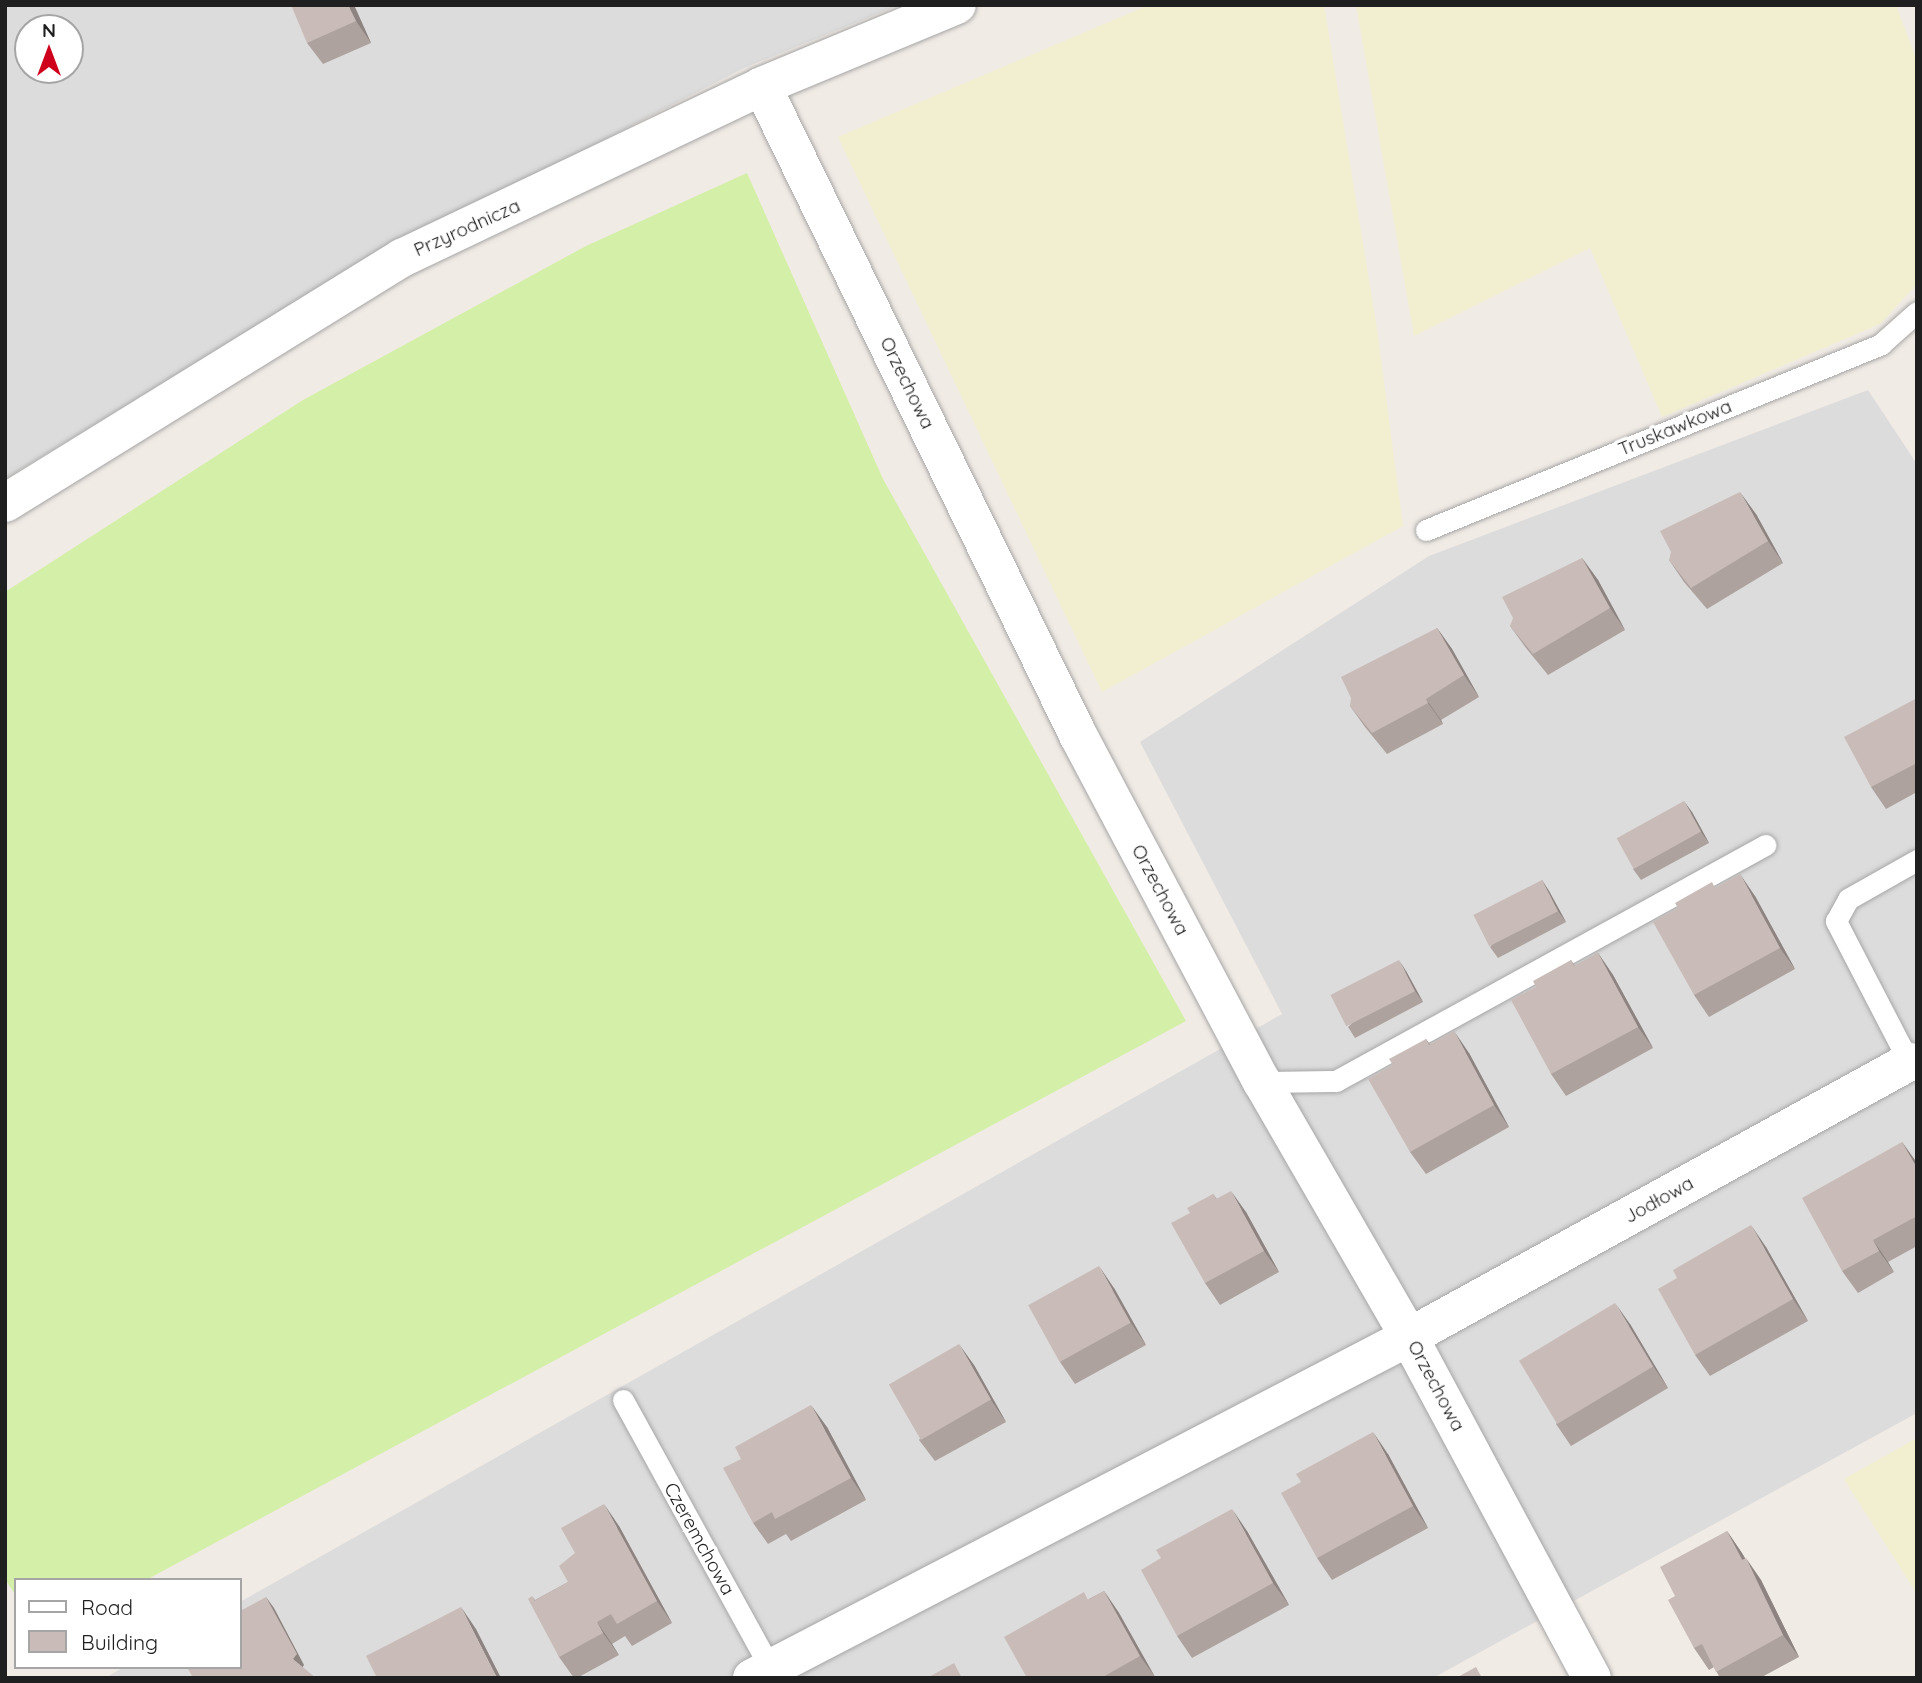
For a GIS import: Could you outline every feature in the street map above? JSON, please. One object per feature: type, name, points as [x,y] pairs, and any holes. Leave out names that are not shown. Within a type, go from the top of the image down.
[{"type":"street","name":"Przyrodnicza","points":[[5,503],[402,258],[762,86],[957,5]]},
{"type":"street","name":"Orzechowa","points":[[762,86],[1078,734],[1262,1082],[1409,1337],[1592,1678]]},
{"type":"street","name":"Jodłowa","points":[[766,1674],[1409,1337],[1909,1062]]},
{"type":"lane","name":"Truskawkowa","points":[[1426,530],[1881,344],[1917,312]]},
{"type":"lane","points":[[1262,1082],[1336,1082],[1765,845]]},
{"type":"lane","points":[[1909,1062],[1836,921],[1848,898],[1917,860]]},
{"type":"lane","name":"Czeremchowa","points":[[623,1400],[766,1674]]},
{"type":"shaded area","points":[[5,5],[899,5],[744,68],[341,274],[5,479]]},
{"type":"shaded area","points":[[1149,5],[1324,5],[1377,329],[1403,526],[1102,692],[838,137]]},
{"type":"shaded area","points":[[1356,5],[1896,5],[1917,61],[1917,284],[1880,324],[1662,417],[1590,248],[1414,336]]},
{"type":"shaded area","points":[[1868,390],[1917,464],[1917,1413],[1433,1678],[105,1678],[121,1669],[242,1669],[242,1601],[1282,1014],[1140,742],[1429,556]]},
{"type":"shaded area","points":[[1917,1438],[1917,1594],[1844,1479]]},
{"type":"green space","points":[[747,173],[883,479],[1186,1021],[150,1578],[14,1578],[14,1593],[5,1579],[5,592],[303,400],[586,246]]},
{"type":"building","points":[[291,5],[348,5],[356,21],[307,43]]},
{"type":"building","points":[[1740,492],[1768,541],[1691,588],[1669,560],[1671,552],[1660,531]]},
{"type":"building","points":[[1582,558],[1610,608],[1533,654],[1510,626],[1513,618],[1502,597]]},
{"type":"building","points":[[1437,628],[1464,675],[1426,699],[1428,703],[1372,733],[1350,706],[1351,698],[1341,677]]},
{"type":"building","points":[[1917,698],[1917,763],[1871,787],[1844,737]]},
{"type":"building","points":[[1684,801],[1701,832],[1634,869],[1617,838]]},
{"type":"building","points":[[1740,874],[1780,948],[1694,995],[1653,922],[1678,908],[1675,903],[1712,882],[1715,888]]},
{"type":"building","points":[[1542,880],[1558,911],[1489,946],[1473,915]]},
{"type":"building","points":[[1598,953],[1638,1027],[1551,1074],[1511,1000],[1536,987],[1533,981],[1571,960],[1574,966]]},
{"type":"building","points":[[1399,960],[1415,991],[1346,1026],[1330,995]]},
{"type":"building","points":[[1454,1031],[1494,1105],[1410,1152],[1368,1079],[1393,1065],[1389,1059],[1426,1039],[1429,1045]]},
{"type":"building","points":[[1902,1142],[1917,1168],[1917,1216],[1873,1240],[1879,1251],[1842,1271],[1802,1198]]},
{"type":"building","points":[[1231,1191],[1264,1251],[1205,1283],[1171,1223],[1190,1213],[1187,1208],[1213,1194],[1216,1199]]},
{"type":"building","points":[[1751,1225],[1793,1299],[1695,1355],[1658,1289],[1677,1278],[1673,1270]]},
{"type":"building","points":[[1099,1266],[1131,1323],[1060,1362],[1028,1305]]},
{"type":"building","points":[[1615,1303],[1653,1366],[1557,1424],[1519,1361]]},
{"type":"building","points":[[959,1344],[991,1399],[921,1440],[889,1384]]},
{"type":"building","points":[[811,1405],[851,1478],[775,1519],[772,1512],[753,1523],[723,1468],[741,1459],[735,1447]]},
{"type":"building","points":[[1373,1432],[1413,1506],[1317,1558],[1281,1493],[1301,1482],[1296,1474]]},
{"type":"building","points":[[604,1504],[657,1601],[617,1624],[611,1614],[597,1622],[603,1633],[559,1657],[528,1599],[532,1596],[534,1601],[568,1582],[559,1566],[575,1553],[561,1528]]},
{"type":"building","points":[[1232,1509],[1273,1583],[1177,1636],[1141,1570],[1161,1558],[1156,1550]]},
{"type":"building","points":[[1727,1531],[1742,1560],[1746,1558],[1783,1635],[1716,1672],[1702,1644],[1694,1648],[1668,1600],[1675,1596],[1660,1567]]},
{"type":"building","points":[[1104,1591],[1140,1656],[1101,1678],[1027,1678],[1004,1637],[1084,1592],[1088,1600]]},
{"type":"building","points":[[266,1597],[297,1654],[293,1659],[316,1678],[193,1678],[188,1669],[242,1669],[242,1610]]},
{"type":"building","points":[[461,1607],[497,1678],[377,1678],[366,1656]]},
{"type":"building","points":[[954,1663],[962,1678],[927,1678]]},
{"type":"building","points":[[1476,1667],[1482,1678],[1456,1678]]}]
